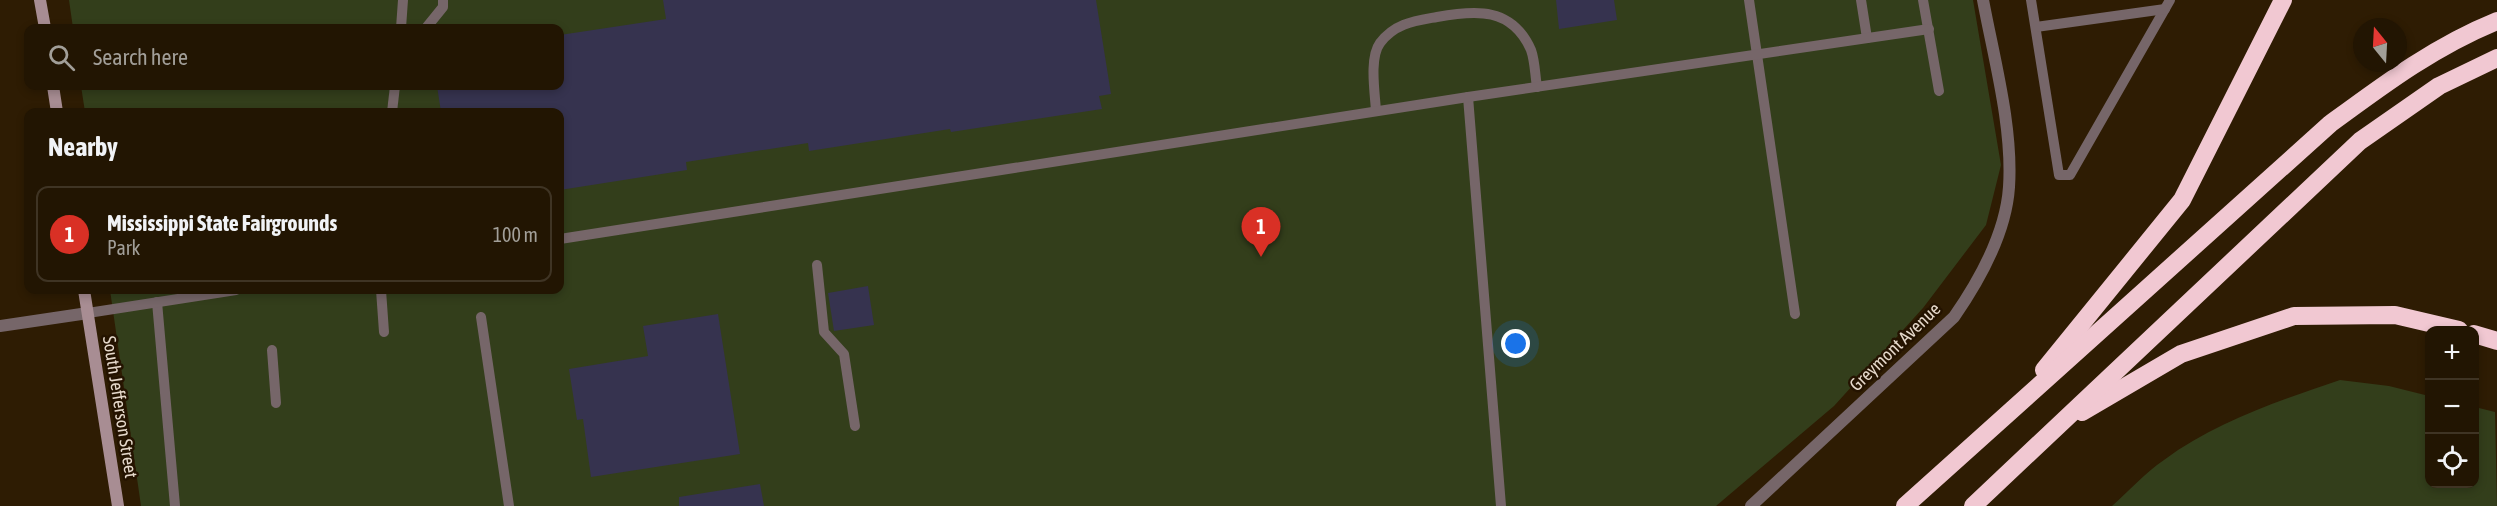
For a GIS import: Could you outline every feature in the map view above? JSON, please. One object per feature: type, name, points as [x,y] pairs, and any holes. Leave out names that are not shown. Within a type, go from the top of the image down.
[{"type":"highway","points":[[2007,416],[2182,200],[2283,0]]},
{"type":"highway","points":[[1905,506],[2330,124],[2398,73],[2468,33],[2497,21]]},
{"type":"highway","points":[[1973,506],[2360,141],[2439,86],[2497,58]]},
{"type":"highway","points":[[2055,428],[2181,354],[2294,316],[2395,315],[2442,326]]},
{"type":"highway","points":[[2479,335],[2497,341]]},
{"type":"street","points":[[40,0],[44,24]]},
{"type":"street","name":"Greymont Avenue","points":[[1751,506],[1954,317],[1973,290],[2004,211],[2009,179],[2002,105],[1983,0]]},
{"type":"street","points":[[54,90],[56,108]]},
{"type":"street","name":"South Jefferson Street","points":[[85,294],[118,506]]},
{"type":"street","points":[[0,326],[88,313]]},
{"type":"lane","points":[[401,24],[403,0]]},
{"type":"lane","points":[[429,24],[443,7],[443,0]]},
{"type":"lane","points":[[1749,0],[1795,314]]},
{"type":"lane","points":[[1861,0],[1867,38]]},
{"type":"lane","points":[[1923,0],[1939,91]]},
{"type":"lane","points":[[2031,0],[2060,175],[2070,175],[2168,4]]},
{"type":"lane","points":[[2036,27],[2168,4]]},
{"type":"lane","points":[[1376,111],[1373,72],[1379,44],[1405,23],[1465,12],[1495,13],[1517,29],[1531,51],[1537,87]]},
{"type":"lane","points":[[564,238],[1376,111],[1929,29]]},
{"type":"lane","points":[[392,108],[395,90]]},
{"type":"lane","points":[[1468,97],[1501,506]]},
{"type":"lane","points":[[817,265],[824,332],[844,354],[855,426]]},
{"type":"lane","points":[[88,313],[210,294]]},
{"type":"lane","points":[[381,294],[384,332]]},
{"type":"lane","points":[[157,302],[175,506]]},
{"type":"lane","points":[[481,317],[509,506]]},
{"type":"lane","points":[[272,350],[276,403]]},
{"type":"green space","points":[[69,0],[1973,0],[2001,165],[1986,225],[1923,308],[1834,406],[1716,506],[141,506],[111,294],[564,294],[564,108],[84,108],[82,90],[564,90],[564,24],[72,24]]},
{"type":"green space","points":[[2340,380],[2389,386],[2425,395],[2425,488],[2479,488],[2479,408],[2495,412],[2497,506],[2112,506],[2157,465],[2184,446],[2249,413]]},
{"type":"building","points":[[663,0],[1096,0],[1111,94],[1099,96],[1102,109],[809,151],[808,143],[686,162],[687,170],[564,189],[564,108],[440,108],[438,90],[564,90],[564,34],[666,19]]},
{"type":"building","points":[[1556,0],[1614,0],[1617,20],[1559,29]]},
{"type":"building","points":[[868,286],[874,325],[834,331],[828,293]]},
{"type":"building","points":[[718,314],[740,454],[591,477],[583,419],[577,420],[569,369],[648,356],[643,326]]},
{"type":"building","points":[[760,484],[764,506],[679,506],[679,497]]},
{"type":"place","name":"Mississippi State Fairgrounds","points":[[1261,257]]}]
